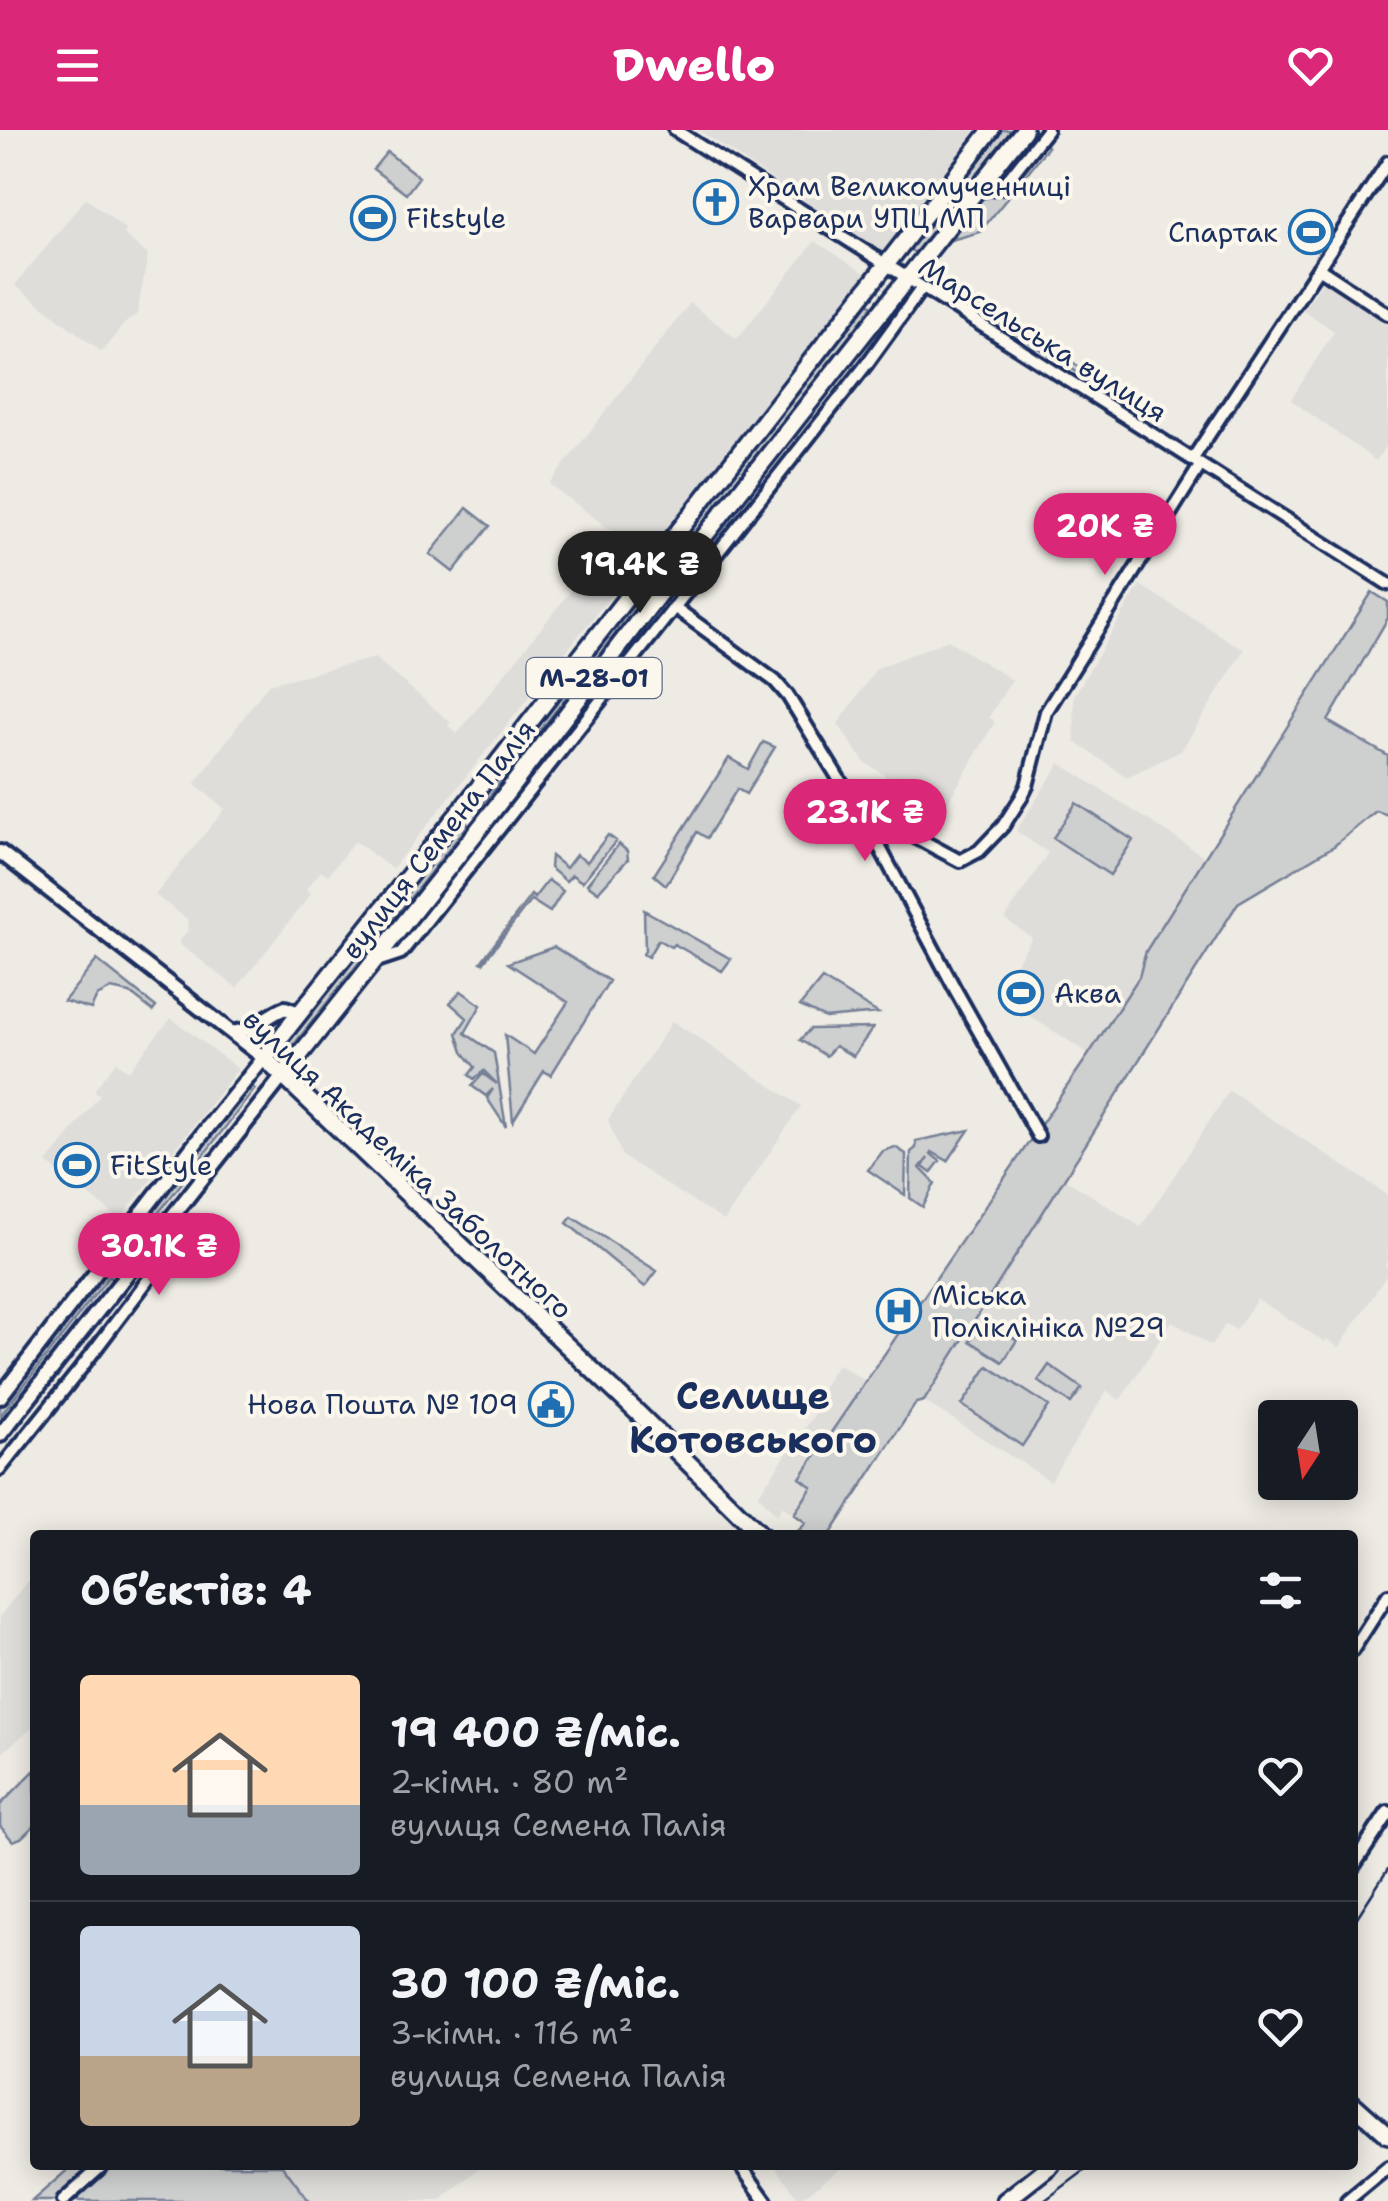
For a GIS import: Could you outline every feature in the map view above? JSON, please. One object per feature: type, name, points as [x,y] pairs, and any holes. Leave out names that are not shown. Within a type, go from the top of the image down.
[{"type":"highway","name":"вулиця Семена Палія","points":[[264,1058],[991,130]]},
{"type":"highway","name":"вулиця Семена Палія","points":[[283,1076],[1024,130]]},
{"type":"highway","points":[[652,565],[671,579]]},
{"type":"highway","points":[[462,810],[482,825]]},
{"type":"highway","name":"вулиця Академіка Заболотного","points":[[264,1058],[757,1530]]},
{"type":"highway","points":[[1358,2108],[1388,2135]]},
{"type":"highway","points":[[1005,2201],[1045,2170]]},
{"type":"main road","name":"вулиця Академіка Заболотного","points":[[0,852],[264,1058]]},
{"type":"main road","points":[[232,1033],[254,1028],[285,1008],[299,1014]]},
{"type":"main road","name":"вулиця Семена Палія","points":[[0,1398],[264,1058]]},
{"type":"main road","name":"вулиця Семена Палія","points":[[0,1435],[283,1076]]},
{"type":"main road","points":[[1358,1858],[1388,1813]]},
{"type":"street","name":"Марсельська вулиця","points":[[675,130],[1388,584]]},
{"type":"street","points":[[977,191],[1002,187],[1047,130]]},
{"type":"street","points":[[870,831],[886,827],[902,830],[960,861],[978,851],[1003,826],[1026,786],[1046,712],[1196,463],[1388,162]]},
{"type":"street","points":[[1318,268],[1388,314]]},
{"type":"street","points":[[373,962],[401,952],[922,289]]},
{"type":"street","points":[[674,607],[782,688],[870,831],[1038,1136]]},
{"type":"street","points":[[0,1469],[178,1240],[174,1214]]},
{"type":"street","points":[[64,1353],[82,1367]]},
{"type":"street","points":[[1358,1642],[1388,1596]]},
{"type":"street","points":[[1347,2201],[1388,2167]]},
{"type":"street","points":[[63,2201],[97,2170]]},
{"type":"street","points":[[744,2170],[766,2201]]},
{"type":"shaded area","points":[[698,130],[976,130],[883,253]]},
{"type":"shaded area","points":[[1001,130],[1012,130],[915,253],[908,248]]},
{"type":"shaded area","points":[[1042,144],[1048,147],[980,232],[951,240],[980,199],[1002,192]]},
{"type":"shaded area","points":[[387,152],[419,177],[406,194],[373,169]]},
{"type":"shaded area","points":[[86,198],[126,230],[124,234],[148,255],[137,314],[102,352],[15,285]]},
{"type":"shaded area","points":[[815,241],[875,280],[654,562],[549,484],[690,303],[737,339]]},
{"type":"shaded area","points":[[1322,282],[1388,325],[1388,442],[1376,461],[1291,400],[1334,331],[1303,310]]},
{"type":"shaded area","points":[[950,284],[1097,378],[1091,381],[946,289]]},
{"type":"shaded area","points":[[868,302],[873,307],[667,568],[662,565]]},
{"type":"shaded area","points":[[467,508],[490,526],[453,572],[430,554]]},
{"type":"shaded area","points":[[607,545],[632,569],[392,869],[355,841],[328,875],[321,871],[306,889],[311,894],[237,988],[178,943],[188,930],[187,919],[155,895],[225,809],[195,784],[268,684],[375,658],[450,722],[448,725],[457,734]]},
{"type":"shaded area","points":[[1140,585],[1244,650],[1181,751],[1127,777],[1075,742],[1074,696]]},
{"type":"shaded area","points":[[1372,592],[1388,602],[1388,618],[1328,721],[1388,756],[1388,815],[1376,811],[1334,846],[1238,903],[924,1401],[916,1403],[833,1530],[799,1530],[806,1523],[794,1514],[812,1487],[800,1478],[1089,1054],[1139,977],[1146,951]]},
{"type":"shaded area","points":[[631,603],[636,607],[480,808],[475,807]]},
{"type":"shaded area","points":[[948,640],[1012,680],[989,717],[995,722],[942,812],[864,762],[838,724],[877,668]]},
{"type":"shaded area","points":[[763,742],[775,747],[746,794],[737,789],[707,838],[697,832],[666,885],[654,875],[729,758],[748,769]]},
{"type":"shaded area","points":[[1060,763],[1205,857],[1146,951],[1139,977],[1089,1054],[997,995],[1032,938],[1005,919],[1048,853],[1016,831]]},
{"type":"shaded area","points":[[1076,803],[1133,840],[1110,875],[1053,838]]},
{"type":"shaded area","points":[[465,820],[468,825],[291,1048],[286,1044]]},
{"type":"shaded area","points":[[608,835],[616,841],[582,882],[572,875],[566,881],[550,868],[551,856],[566,868],[576,855],[587,862]]},
{"type":"shaded area","points":[[619,844],[627,851],[628,859],[598,892],[587,884]]},
{"type":"shaded area","points":[[548,880],[563,891],[550,912],[531,900],[481,962],[531,895],[534,898]]},
{"type":"shaded area","points":[[644,910],[731,959],[722,971],[674,944],[671,947],[658,940],[648,957],[643,954]]},
{"type":"shaded area","points":[[554,947],[609,981],[551,1075],[544,1071],[513,1121],[505,1035],[534,1054],[568,1002],[508,963]]},
{"type":"shaded area","points":[[97,960],[156,1007],[153,1011],[130,993],[111,989],[97,996],[91,1009],[64,1001]]},
{"type":"shaded area","points":[[822,979],[878,1013],[825,1018],[800,1006]]},
{"type":"shaded area","points":[[461,991],[481,1005],[465,1033],[494,1053],[506,1127],[487,1098],[493,1089],[486,1096],[472,1086],[483,1074],[497,1084],[484,1071],[474,1079],[469,1075],[475,1067],[463,1052],[457,1033],[467,1018],[450,1003]]},
{"type":"shaded area","points":[[171,1018],[238,1069],[120,1219],[47,1163],[100,1095],[94,1090],[116,1062],[128,1071]]},
{"type":"shaded area","points":[[672,1021],[801,1106],[724,1221],[622,1156],[608,1120]]},
{"type":"shaded area","points":[[873,1028],[853,1056],[835,1046],[826,1056],[800,1040],[810,1029]]},
{"type":"shaded area","points":[[250,1085],[255,1089],[0,1416],[0,1407]]},
{"type":"shaded area","points":[[1229,1091],[1388,1195],[1388,1273],[1339,1348],[1257,1299],[1236,1330],[1226,1324],[1211,1346],[1172,1321],[1120,1400],[1107,1391],[1050,1481],[924,1401],[1065,1179],[1141,1227]]},
{"type":"shaded area","points":[[969,1130],[948,1161],[932,1152],[940,1161],[931,1173],[923,1167],[928,1158],[920,1168],[935,1183],[923,1207],[910,1198],[911,1152],[916,1141]]},
{"type":"shaded area","points":[[895,1147],[906,1154],[905,1195],[868,1170],[883,1151]]},
{"type":"shaded area","points":[[572,1217],[657,1271],[645,1287],[567,1223]]},
{"type":"shaded area","points":[[984,1319],[1017,1340],[1003,1362],[970,1341]]},
{"type":"shaded area","points":[[837,1364],[866,1381],[800,1478],[812,1486],[794,1514],[782,1506],[777,1515],[758,1495],[827,1396],[821,1391]]},
{"type":"shaded area","points":[[1049,1365],[1082,1388],[1071,1403],[1038,1381]]},
{"type":"shaded area","points":[[988,1366],[1049,1406],[1022,1446],[962,1405]]},
{"type":"shaded area","points":[[28,1580],[30,1729],[0,1755],[0,1616]]},
{"type":"shaded area","points":[[30,1775],[30,1830],[21,1838],[13,1841],[0,1826],[0,1805]]},
{"type":"shaded area","points":[[67,2170],[286,2170],[309,2201],[32,2201]]},
{"type":"shaded area","points":[[286,2170],[477,2170],[440,2201],[309,2201]]},
{"type":"shaded area","points":[[778,2170],[839,2170],[799,2199]]},
{"type":"tram line","points":[[1358,1916],[1388,1869]]},
{"type":"tram line","points":[[1044,2201],[1085,2170]]},
{"type":"place","name":"Храм Великомученниці Варвари УПЦ МП","points":[[716,202]]},
{"type":"place","name":"Fitstyle","points":[[373,218]]},
{"type":"place","name":"Спартак","points":[[1311,232]]},
{"type":"place","name":"Аква","points":[[1021,993]]},
{"type":"place","name":"FitStyle","points":[[77,1165]]},
{"type":"place","name":"Міська Поліклініка №29","points":[[899,1311]]},
{"type":"place","name":"Нова Пошта № 109","points":[[551,1404]]},
{"type":"district","name":"Селище Котовського","points":[[753,1418]]}]
